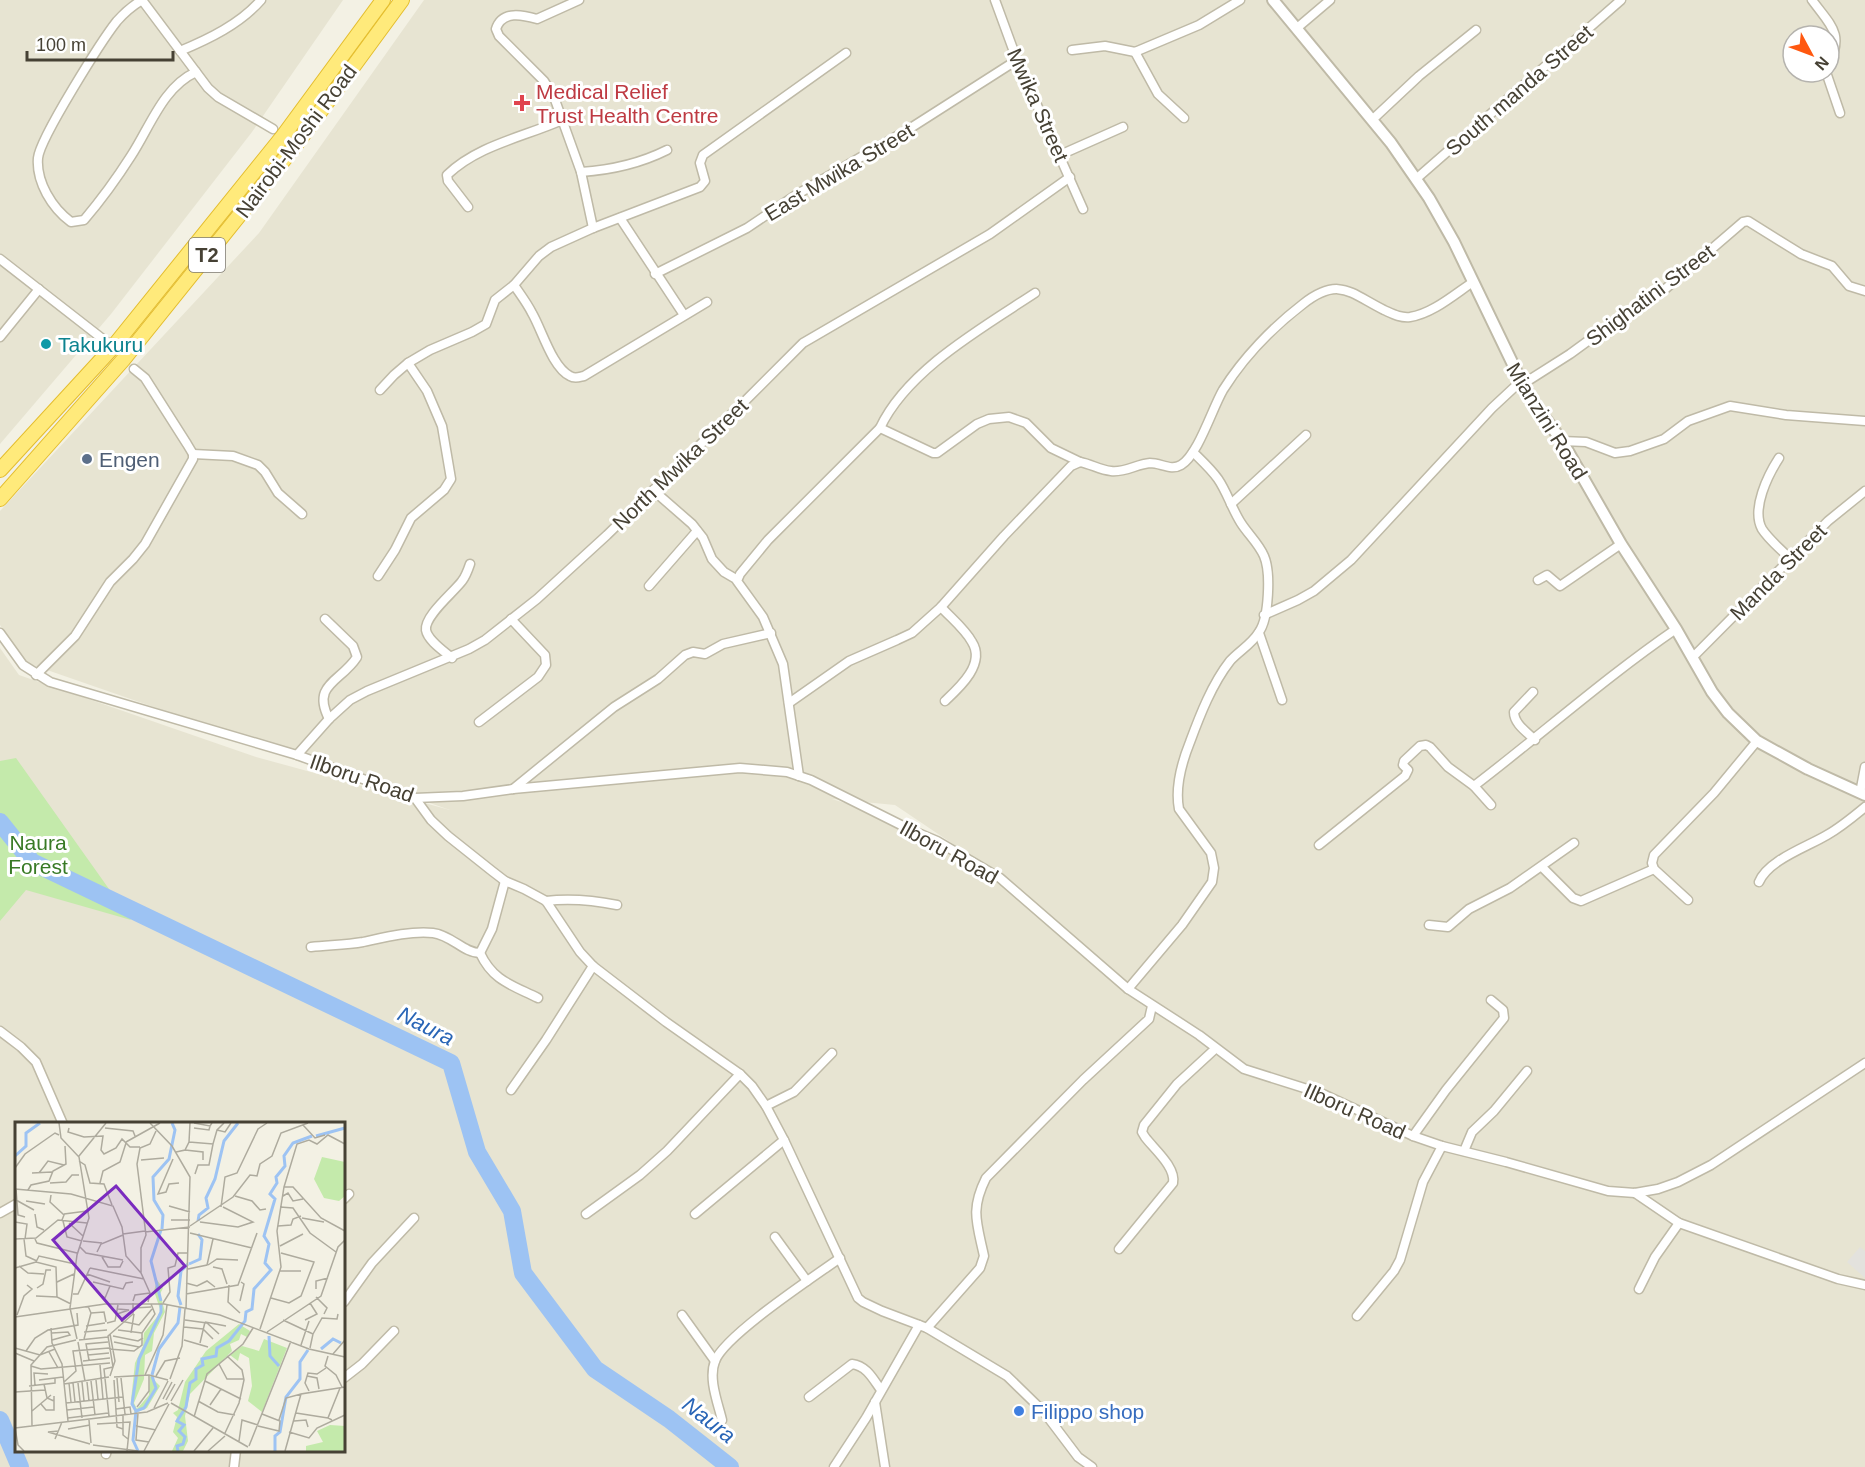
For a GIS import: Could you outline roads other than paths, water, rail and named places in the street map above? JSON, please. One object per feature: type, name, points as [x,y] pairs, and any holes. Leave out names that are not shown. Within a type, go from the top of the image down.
[{"type":"highway","name":"Nairobi-Moshi Road","points":[[0,470],[113,347],[283,136],[383,0]]},
{"type":"highway","name":"Nairobi-Moshi Road","points":[[0,499],[123,360],[295,146],[402,0]]},
{"type":"street","points":[[579,0],[537,19],[519,14],[512,16],[501,21],[496,29],[499,36],[544,81],[554,97],[581,172],[593,228]]},
{"type":"street","name":"Mwika Street","points":[[995,0],[1017,60],[1083,209]]},
{"type":"street","points":[[1072,50],[1105,46],[1135,52],[1199,25],[1240,0]]},
{"type":"street","name":"Mianzini Road","points":[[1273,0],[1372,120],[1416,179],[1454,242],[1509,360],[1536,406],[1562,441],[1621,544],[1676,629],[1712,692],[1728,713],[1757,741],[1790,760],[1863,794]]},
{"type":"street","points":[[1297,28],[1330,0]]},
{"type":"street","name":"South manda Street","points":[[1416,179],[1621,0]]},
{"type":"street","points":[[1812,0],[1828,24]]},
{"type":"street","points":[[196,72],[186,76],[168,94],[131,156],[84,220],[70,222],[56,208],[47,193],[38,158],[41,148],[110,32],[124,13],[146,1],[180,51],[218,97],[273,129]]},
{"type":"street","points":[[180,51],[221,31],[255,2]]},
{"type":"street","points":[[1372,120],[1414,80],[1476,30]]},
{"type":"street","points":[[1135,52],[1158,94],[1184,118]]},
{"type":"street","points":[[380,390],[408,363],[430,350],[482,327],[489,320],[495,300],[514,285],[544,251],[593,228],[700,187],[705,181],[700,163],[703,155],[846,53]]},
{"type":"street","name":"East Mwika Street","points":[[656,274],[747,228],[796,195],[909,129],[1017,60]]},
{"type":"street","points":[[1829,84],[1840,113]]},
{"type":"street","points":[[468,207],[448,181],[447,175],[456,167],[492,147],[562,120]]},
{"type":"street","points":[[1060,155],[1123,127]]},
{"type":"street","points":[[581,172],[635,163],[667,150]]},
{"type":"street","name":"North Mwika Street","points":[[297,755],[329,719],[350,700],[367,691],[452,658],[485,640],[511,619],[557,580],[653,490],[803,343],[990,234],[1070,177]]},
{"type":"street","points":[[620,218],[684,315]]},
{"type":"street","name":"Shighatini Street","points":[[1522,382],[1570,354],[1618,319],[1664,290],[1743,222],[1748,221],[1801,254],[1832,266],[1849,286],[1865,291]]},
{"type":"street","points":[[0,259],[113,347]]},
{"type":"street","points":[[880,428],[937,453],[977,424],[989,419],[1009,417],[1026,423],[1051,448],[1080,462],[1113,472],[1151,463],[1178,466],[1193,452],[1218,399],[1238,369],[1275,329],[1318,294],[1338,288],[1348,290],[1393,314],[1408,317],[1429,309],[1473,282]]},
{"type":"street","points":[[514,285],[532,313],[553,357],[570,377],[577,378],[707,302]]},
{"type":"street","points":[[0,337],[39,289]]},
{"type":"street","points":[[736,579],[768,540],[880,428],[894,404],[921,374],[1035,293]]},
{"type":"street","points":[[378,576],[395,550],[411,518],[444,490],[451,479],[441,426],[427,391],[408,363]]},
{"type":"street","points":[[36,675],[75,636],[110,582],[145,544],[193,459],[193,454],[145,378],[134,369]]},
{"type":"street","points":[[1264,615],[1314,591],[1351,560],[1492,408],[1522,382]]},
{"type":"street","points":[[1562,441],[1586,442],[1615,453],[1630,451],[1664,439],[1688,421],[1730,406],[1786,415],[1865,421]]},
{"type":"street","points":[[1231,504],[1306,435]]},
{"type":"street","points":[[1128,989],[1182,925],[1212,882],[1214,868],[1211,853],[1179,809],[1177,801],[1181,774],[1186,752],[1211,693],[1229,663],[1259,633],[1263,625],[1267,586],[1267,568],[1264,557],[1241,524],[1217,478],[1193,452]]},
{"type":"street","points":[[193,454],[233,456],[258,465],[278,493],[302,514]]},
{"type":"street","points":[[1779,458],[1764,483],[1759,510],[1761,528],[1791,560]]},
{"type":"street","points":[[789,703],[849,662],[912,633],[941,607],[1062,475],[1071,466],[1080,462]]},
{"type":"street","points":[[653,490],[703,538],[712,560],[724,572],[736,579],[759,610],[771,633],[783,664],[799,776]]},
{"type":"street","name":"Manda Street","points":[[1693,657],[1828,521],[1865,491]]},
{"type":"street","points":[[650,586],[697,531]]},
{"type":"street","points":[[1538,580],[1547,575],[1560,586],[1621,544]]},
{"type":"street","points":[[452,658],[431,639],[426,631],[444,600],[460,584],[470,564]]},
{"type":"street","points":[[941,607],[972,641],[975,654],[975,662],[969,676],[945,701]]},
{"type":"street","points":[[325,619],[352,646],[357,657],[325,692],[322,703],[329,719]]},
{"type":"street","points":[[478,722],[538,677],[546,665],[545,655],[511,619]]},
{"type":"street","points":[[1474,786],[1535,740],[1637,656],[1676,629]]},
{"type":"street","name":"Ilboru Road","points":[[0,633],[23,665],[50,682],[74,691],[297,755],[415,798],[463,796],[513,789],[740,768],[787,772],[811,780],[937,841],[1000,878],[1128,989],[1199,1035],[1244,1069],[1323,1094],[1413,1136],[1442,1146],[1608,1191],[1635,1193],[1658,1189],[1678,1182],[1711,1165],[1865,1063]]},
{"type":"street","points":[[513,789],[614,707],[658,679],[685,655],[693,652],[705,654],[723,644],[771,633]]},
{"type":"street","points":[[1259,633],[1282,700]]},
{"type":"street","points":[[1533,692],[1514,712],[1517,722],[1535,740]]},
{"type":"street","points":[[1688,900],[1654,869],[1652,863],[1654,855],[1714,794],[1757,741]]},
{"type":"street","points":[[1319,845],[1405,776],[1408,770],[1404,765],[1404,760],[1420,746],[1431,747],[1448,767],[1474,786],[1491,805]]},
{"type":"street","points":[[1863,794],[1865,767]]},
{"type":"street","points":[[415,798],[431,820],[448,836],[505,881],[546,901],[580,952],[593,966],[666,1023],[740,1074],[752,1086],[766,1106],[784,1140],[853,1288],[864,1302],[923,1326],[1007,1376],[1044,1412],[1078,1457],[1089,1466]]},
{"type":"street","points":[[1759,882],[1766,870],[1803,847],[1828,835],[1865,807]]},
{"type":"street","points":[[1429,925],[1448,927],[1469,909],[1510,888],[1574,843]]},
{"type":"street","points":[[1542,867],[1573,898],[1581,901],[1654,869]]},
{"type":"street","points":[[480,953],[492,929],[505,881]]},
{"type":"street","points":[[546,901],[567,898],[588,899],[617,905]]},
{"type":"street","points":[[311,947],[360,942],[410,933],[426,933],[442,934],[471,951],[480,953]]},
{"type":"street","points":[[480,953],[495,976],[538,998]]},
{"type":"street","points":[[511,1090],[593,966]]},
{"type":"street","points":[[1413,1136],[1446,1090],[1504,1018],[1503,1010],[1491,1000]]},
{"type":"street","points":[[834,1467],[923,1326],[980,1268],[983,1261],[975,1212],[978,1196],[986,1178],[1083,1080],[1149,1019],[1152,1006]]},
{"type":"street","points":[[0,1031],[36,1062],[62,1122]]},
{"type":"street","points":[[1119,1249],[1173,1183],[1171,1169],[1142,1132],[1144,1125],[1178,1084],[1215,1049]]},
{"type":"street","points":[[766,1106],[794,1092],[832,1053]]},
{"type":"street","points":[[1464,1151],[1472,1132],[1494,1111],[1527,1071]]},
{"type":"street","points":[[586,1214],[640,1175],[667,1151],[740,1074]]},
{"type":"street","points":[[695,1214],[784,1140]]},
{"type":"street","points":[[1357,1316],[1394,1271],[1400,1260],[1423,1182],[1442,1146]]},
{"type":"street","points":[[1635,1193],[1679,1223],[1838,1279],[1865,1285]]},
{"type":"street","points":[[0,1213],[15,1205]]},
{"type":"street","points":[[345,1301],[372,1263],[414,1218]]},
{"type":"street","points":[[1639,1289],[1655,1257],[1679,1223]]},
{"type":"street","points":[[775,1237],[807,1281]]},
{"type":"street","points":[[722,1420],[713,1380],[715,1361],[736,1337],[840,1258]]},
{"type":"street","points":[[682,1315],[715,1361]]},
{"type":"street","points":[[345,1377],[362,1364],[394,1331]]},
{"type":"street","points":[[809,1397],[852,1364],[859,1365],[866,1370],[881,1390]]},
{"type":"street","points":[[875,1402],[885,1467]]},
{"type":"street","points":[[234,1467],[236,1452]]},
{"type":"waterway","name":"Naura","points":[[0,822],[32,862],[451,1063],[477,1152],[512,1211],[523,1273],[595,1369],[669,1419],[730,1467]]},
{"type":"waterway","points":[[0,1420],[20,1467]]},
{"type":"place","name":"Medical Relief Trust Health Centre","points":[[522,103]]},
{"type":"place","name":"Takukuru","points":[[46,344]]},
{"type":"place","name":"Engen","points":[[87,459]]},
{"type":"place","name":"Filippo shop","points":[[1019,1411]]},
{"type":"park label","name":"Naura Forest","points":[[38,854]]}]
